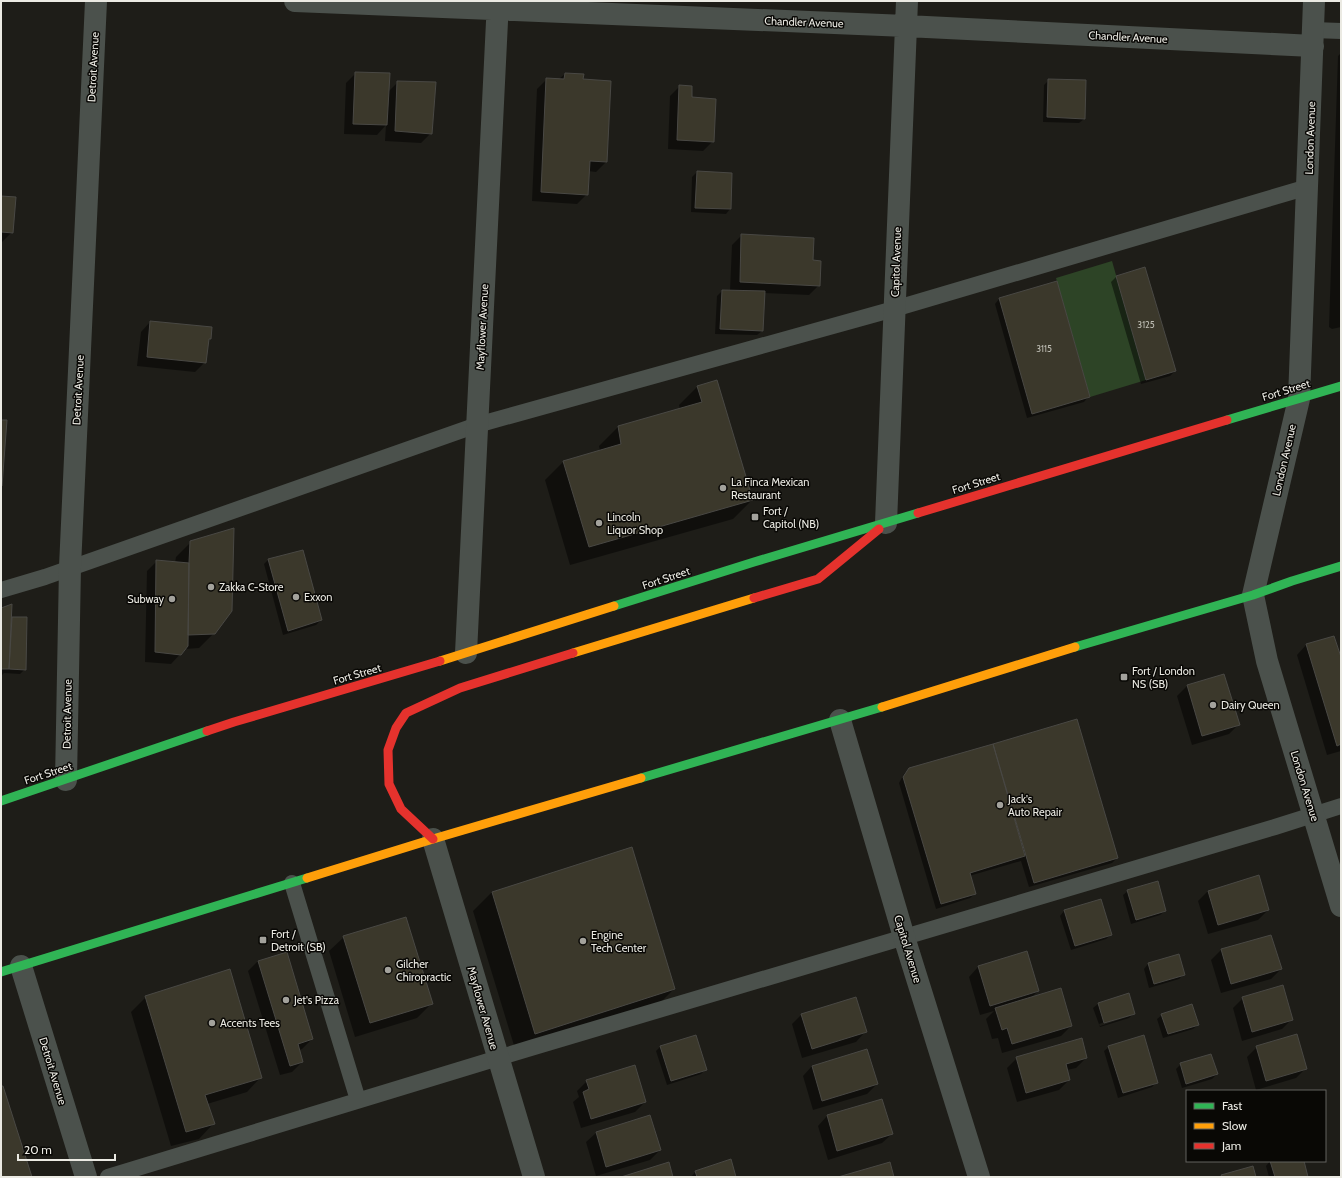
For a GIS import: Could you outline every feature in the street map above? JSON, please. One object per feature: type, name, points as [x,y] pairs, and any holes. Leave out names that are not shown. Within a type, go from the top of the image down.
[{"type":"main road","name":"Fort Street","points":[[1,801],[234,722],[466,653],[754,562],[1341,386]]},
{"type":"main road","points":[[433,839],[401,809],[389,784],[388,750],[396,728],[406,713],[460,688],[818,579],[886,523]]},
{"type":"main road","points":[[11,969],[433,839],[840,720],[1074,647],[1253,595],[1341,566]]},
{"type":"street","name":"Detroit Avenue","points":[[66,780],[70,567],[96,1]]},
{"type":"street","name":"Chandler Avenue","points":[[295,1],[497,5],[906,26],[1313,38]]},
{"type":"street","name":"Capitol Avenue","points":[[886,523],[907,1]]},
{"type":"street","name":"London Avenue","points":[[1314,1],[1299,399],[1253,595],[1267,661],[1341,906]]},
{"type":"street","name":"Mayflower Avenue","points":[[466,653],[497,5]]},
{"type":"street","name":"Capitol Avenue","points":[[840,720],[904,937],[979,1177]]},
{"type":"street","name":"Mayflower Avenue","points":[[433,839],[534,1177]]},
{"type":"street","name":"Detroit Avenue","points":[[11,969],[86,1177]]},
{"type":"lane","points":[[1313,38],[1341,31]]},
{"type":"lane","points":[[1,590],[45,577],[477,425],[894,309],[1308,187]]},
{"type":"lane","points":[[108,1177],[358,1100],[1341,806]]},
{"type":"lane","points":[[292,883],[358,1100]]},
{"type":"green space","points":[[1112,261],[1146,380],[1090,397],[1056,278]]},
{"type":"building","points":[[355,72],[390,73],[387,125],[353,124]]},
{"type":"building","points":[[565,73],[584,74],[583,79],[611,81],[607,162],[590,161],[588,195],[541,192],[546,78],[564,79]]},
{"type":"building","points":[[1048,79],[1086,80],[1085,119],[1047,117]]},
{"type":"building","points":[[397,81],[436,82],[432,134],[395,131]]},
{"type":"building","points":[[679,85],[692,86],[692,97],[716,99],[714,142],[677,140]]},
{"type":"building","points":[[697,171],[732,173],[731,209],[695,208]]},
{"type":"building","points":[[1,196],[16,197],[13,233],[1,232]]},
{"type":"building","points":[[741,234],[814,238],[813,260],[821,261],[820,286],[740,282]]},
{"type":"building","points":[[1145,267],[1176,371],[1146,380],[1116,276]]},
{"type":"building","points":[[1057,281],[1090,397],[1032,414],[999,298]]},
{"type":"building","points":[[722,290],[765,291],[763,331],[720,329]]},
{"type":"building","points":[[150,321],[212,327],[206,363],[147,357]]},
{"type":"building","points":[[717,380],[753,500],[589,547],[563,461],[621,444],[618,426],[702,402],[697,386]]},
{"type":"building","points":[[1,420],[7,420],[2,486],[1,486]]},
{"type":"building","name":"Zakka C-Store","points":[[234,528],[232,611],[215,634],[188,635],[190,541]]},
{"type":"building","points":[[303,550],[322,620],[288,631],[268,559]]},
{"type":"building","name":"Subway","points":[[156,560],[189,563],[188,646],[181,655],[155,652]]},
{"type":"building","points":[[12,604],[9,669],[1,669],[1,608]]},
{"type":"building","points":[[12,617],[27,617],[26,670],[9,669]]},
{"type":"building","points":[[1334,636],[1341,657],[1341,744],[1337,746],[1306,644]]},
{"type":"building","name":"Dairy Queen","points":[[1224,674],[1240,725],[1202,736],[1187,685]]},
{"type":"building","points":[[1077,719],[1118,858],[1034,883],[993,744]]},
{"type":"building","points":[[993,744],[1025,856],[970,873],[976,894],[941,904],[903,777],[909,768]]},
{"type":"building","name":"Engine Tech Center","points":[[632,847],[675,989],[535,1034],[492,892]]},
{"type":"building","points":[[1259,875],[1269,910],[1218,925],[1208,891]]},
{"type":"building","points":[[1158,881],[1166,911],[1136,920],[1127,890]]},
{"type":"building","points":[[1101,899],[1112,935],[1075,946],[1064,910]]},
{"type":"building","name":"Gilcher Chiropractic","points":[[406,917],[433,1004],[370,1023],[343,936]]},
{"type":"building","points":[[1271,935],[1282,969],[1231,984],[1221,949]]},
{"type":"building","points":[[1027,951],[1039,991],[990,1006],[978,966]]},
{"type":"building","name":"Jet's Pizza","points":[[287,952],[313,1039],[298,1044],[303,1062],[290,1066],[258,961]]},
{"type":"building","points":[[1179,954],[1185,975],[1154,984],[1148,963]]},
{"type":"building","points":[[230,969],[262,1078],[205,1095],[215,1124],[186,1132],[145,996]]},
{"type":"building","points":[[1283,985],[1293,1020],[1252,1032],[1242,997]]},
{"type":"building","points":[[1061,988],[1072,1026],[1012,1044],[1007,1028],[1002,1030],[995,1008]]},
{"type":"building","points":[[1129,993],[1135,1014],[1104,1023],[1098,1003]]},
{"type":"building","points":[[856,997],[867,1032],[812,1049],[801,1014]]},
{"type":"building","points":[[1192,1004],[1199,1025],[1168,1034],[1161,1014]]},
{"type":"building","points":[[1297,1034],[1307,1069],[1266,1081],[1256,1046]]},
{"type":"building","points":[[696,1035],[707,1070],[671,1081],[660,1046]]},
{"type":"building","points":[[1144,1035],[1158,1083],[1123,1093],[1108,1046]]},
{"type":"building","points":[[1082,1038],[1087,1058],[1066,1064],[1070,1080],[1026,1093],[1016,1057]]},
{"type":"building","points":[[867,1049],[878,1084],[822,1101],[812,1066]]},
{"type":"building","points":[[1211,1054],[1218,1074],[1186,1084],[1180,1063]]},
{"type":"building","points":[[635,1065],[646,1102],[591,1119],[583,1092],[589,1089],[586,1080]]},
{"type":"building","points":[[1,1086],[3,1086],[32,1177],[1,1177]]},
{"type":"building","points":[[882,1099],[893,1134],[837,1151],[827,1115]]},
{"type":"building","points":[[650,1115],[661,1150],[606,1167],[596,1132]]},
{"type":"building","points":[[731,1159],[736,1177],[697,1177],[695,1171]]},
{"type":"building","points":[[669,1162],[673,1177],[621,1177]]},
{"type":"building","points":[[890,1162],[894,1177],[838,1177]]},
{"type":"building","points":[[1270,1162],[1304,1162],[1308,1177],[1275,1177]]},
{"type":"building","points":[[1253,1166],[1256,1177],[1222,1177],[1221,1175]]},
{"type":"traffic: fast","points":[[1227,420],[1341,386]]},
{"type":"traffic: fast","points":[[614,606],[918,513]]},
{"type":"traffic: fast","points":[[1075,647],[1253,595],[1341,566]]},
{"type":"traffic: fast","points":[[641,778],[882,707]]},
{"type":"traffic: fast","points":[[1,801],[207,731]]},
{"type":"traffic: fast","points":[[1,972],[307,878]]},
{"type":"traffic: slow","points":[[573,653],[754,598]]},
{"type":"traffic: slow","points":[[440,661],[614,606]]},
{"type":"traffic: slow","points":[[882,707],[1075,647]]},
{"type":"traffic: slow","points":[[307,878],[433,839],[641,778]]},
{"type":"traffic: jam","points":[[918,513],[1227,420]]},
{"type":"traffic: jam","points":[[754,598],[818,579],[879,529]]},
{"type":"traffic: jam","points":[[433,839],[401,809],[389,784],[388,750],[396,728],[406,713],[460,688],[573,653]]},
{"type":"traffic: jam","points":[[207,731],[440,661]]},
{"type":"place","name":"La Finca Mexican Restaurant","points":[[723,488]]},
{"type":"place","name":"Fort / Capitol (NB)","points":[[755,517]]},
{"type":"place","name":"Lincoln Liquor Shop","points":[[599,523]]},
{"type":"place","name":"Zakka C-Store","points":[[211,587]]},
{"type":"place","name":"Exxon","points":[[296,597]]},
{"type":"place","name":"Subway","points":[[172,599]]},
{"type":"place","name":"Fort / London NS (SB)","points":[[1124,677]]},
{"type":"place","name":"Dairy Queen","points":[[1213,705]]},
{"type":"place","name":"Jack's Auto Repair","points":[[1000,805]]},
{"type":"place","name":"Fort / Detroit (SB)","points":[[263,940]]},
{"type":"place","name":"Engine Tech Center","points":[[583,941]]},
{"type":"place","name":"Gilcher Chiropractic","points":[[388,970]]},
{"type":"place","name":"Jet's Pizza","points":[[286,1000]]},
{"type":"place","name":"Accents Tees","points":[[212,1023]]}]
